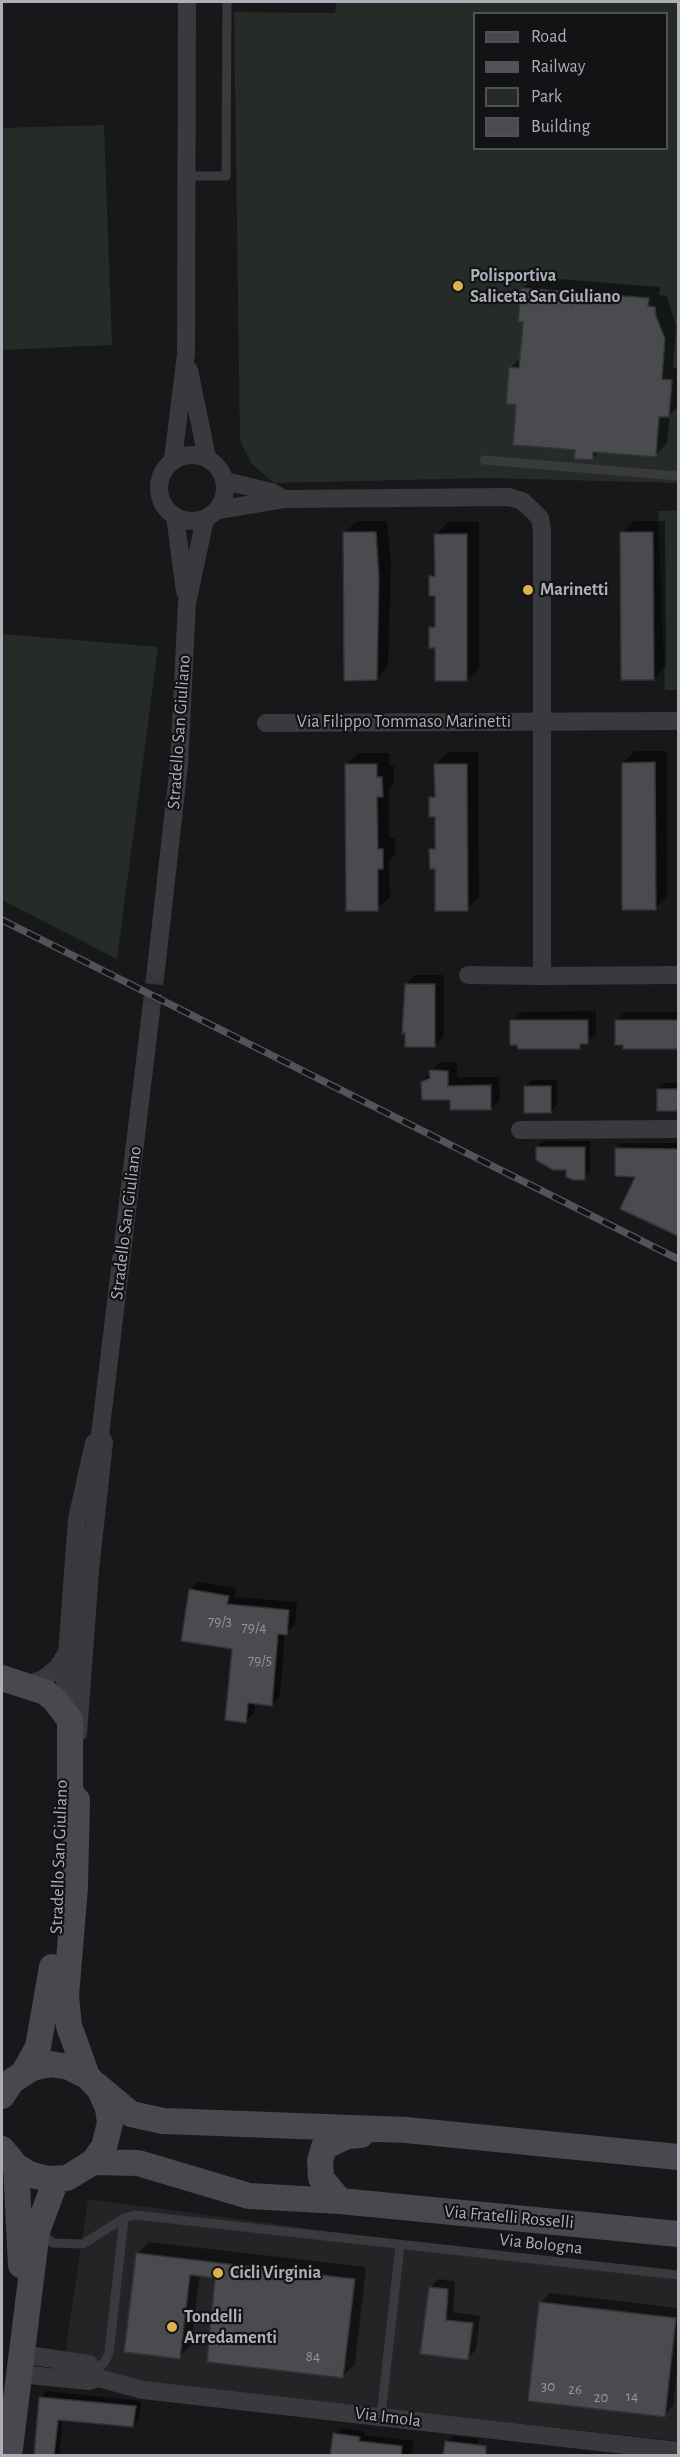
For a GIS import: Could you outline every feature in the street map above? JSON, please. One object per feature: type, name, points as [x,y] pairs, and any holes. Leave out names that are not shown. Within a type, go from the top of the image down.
[{"type":"street","points":[[187,2],[186,354],[173,460],[163,473],[159,488],[163,503],[175,516],[189,521],[211,514],[284,499],[509,497],[522,501],[540,518],[542,530],[542,976]]},
{"type":"street","points":[[186,354],[207,458]]},
{"type":"street","points":[[173,460],[190,455],[207,458],[221,471],[225,481],[224,498],[211,514]]},
{"type":"street","points":[[225,481],[271,492],[284,499]]},
{"type":"street","name":"Stradello San Giuliano","points":[[187,603],[211,514]]},
{"type":"street","name":"Stradello San Giuliano","points":[[156,969],[179,765],[187,603],[175,516]]},
{"type":"street","name":"Via Filippo Tommaso Marinetti","points":[[266,723],[678,721]]},
{"type":"street","points":[[468,975],[678,975]]},
{"type":"street","name":"Stradello San Giuliano","points":[[2,2096],[12,2081],[24,2072],[38,2047],[48,2004],[61,1883],[63,1708],[77,1519],[94,1442],[100,1435],[151,1011]]},
{"type":"street","points":[[520,1130],[678,1129]]},
{"type":"street","name":"Stradello San Giuliano","points":[[93,2162],[104,2147],[110,2123],[108,2108],[91,2080],[69,2026],[66,1996],[75,1887],[79,1698],[104,1442],[100,1435]]},
{"type":"street","name":"Stradello San Giuliano","points":[[69,1614],[76,1608],[83,1560],[92,1549]]},
{"type":"street","points":[[28,1685],[45,1678],[57,1668],[66,1654]]},
{"type":"street","points":[[2,1678],[45,1692],[63,1708]]},
{"type":"street","name":"Stradello San Giuliano","points":[[63,1708],[70,1720],[70,1791],[77,1800]]},
{"type":"street","points":[[24,2072],[32,2068],[57,2065],[69,2067],[91,2080],[131,2114],[163,2121],[406,2130],[678,2157]]},
{"type":"street","points":[[340,2201],[321,2178],[320,2161],[324,2147],[347,2136],[406,2130]]},
{"type":"street","points":[[9,2157],[28,2174],[56,2180],[68,2178],[93,2162]]},
{"type":"street","points":[[9,2157],[24,2326]]},
{"type":"street","name":"Via Fratelli Rosselli","points":[[93,2162],[138,2163],[249,2196],[340,2201],[678,2234]]},
{"type":"street","points":[[9,2456],[37,2231],[56,2180]]},
{"type":"street","points":[[575,2224],[581,2234],[678,2245]]},
{"type":"street","name":"Via Imola","points":[[20,2364],[89,2381],[95,2374],[143,2390],[678,2451]]},
{"type":"lane","points":[[187,176],[226,176],[227,2]]},
{"type":"lane","points":[[484,460],[678,476]]},
{"type":"lane","name":"Via Bologna","points":[[123,2218],[135,2215],[678,2275]]},
{"type":"lane","points":[[37,2231],[53,2243],[83,2244],[123,2218]]},
{"type":"lane","points":[[95,2374],[109,2353],[123,2218]]},
{"type":"lane","points":[[381,2416],[400,2246]]},
{"type":"shaded area","points":[[88,2199],[678,2278],[678,2441],[62,2374]]},
{"type":"green space","name":"Polisportiva Saliceta San Giuliano","points":[[336,2],[678,2],[678,483],[488,478],[274,483],[252,464],[240,441],[234,12],[335,13]]},
{"type":"green space","points":[[104,125],[112,345],[2,350],[2,128]]},
{"type":"green space","points":[[658,511],[678,511],[678,690],[665,690]]},
{"type":"green space","points":[[2,634],[158,647],[117,959],[2,900]]},
{"type":"building","points":[[521,288],[649,298],[648,306],[655,307],[665,339],[662,379],[672,380],[669,417],[659,417],[656,457],[593,452],[593,460],[574,459],[575,450],[513,445],[516,405],[506,404],[509,367],[519,368],[523,322],[518,322]]},
{"type":"building","points":[[343,532],[376,532],[379,578],[377,680],[344,681]]},
{"type":"building","points":[[620,532],[653,532],[654,680],[621,680]]},
{"type":"building","points":[[434,534],[467,534],[467,681],[435,681],[435,648],[429,648],[429,627],[435,627],[435,596],[429,596],[429,576],[435,576]]},
{"type":"building","points":[[655,762],[656,910],[622,910],[622,763]]},
{"type":"building","points":[[345,764],[377,764],[377,777],[382,777],[383,797],[377,797],[378,849],[383,849],[383,869],[378,869],[378,911],[346,911]]},
{"type":"building","points":[[434,764],[467,764],[468,911],[435,911],[435,869],[430,869],[429,849],[435,849],[435,817],[429,817],[429,797],[435,797]]},
{"type":"building","points":[[405,984],[435,984],[435,1047],[405,1047],[405,1033],[402,1034]]},
{"type":"building","points":[[510,1020],[588,1020],[588,1044],[580,1044],[580,1049],[518,1049],[517,1045],[510,1045]]},
{"type":"building","points":[[615,1020],[678,1020],[678,1049],[623,1049],[623,1045],[615,1045]]},
{"type":"building","points":[[429,1070],[448,1071],[448,1086],[491,1085],[491,1110],[450,1110],[450,1100],[422,1100],[421,1082],[430,1078]]},
{"type":"building","points":[[524,1086],[551,1086],[551,1113],[524,1113]]},
{"type":"building","points":[[657,1089],[678,1089],[678,1111],[657,1111]]},
{"type":"building","points":[[536,1147],[585,1147],[585,1180],[573,1180],[566,1177],[566,1170],[553,1170],[536,1160]]},
{"type":"building","points":[[615,1148],[678,1149],[678,1236],[620,1209],[635,1177],[615,1176]]},
{"type":"building","points":[[189,1589],[229,1596],[227,1604],[289,1610],[287,1635],[278,1634],[272,1706],[248,1703],[246,1723],[225,1720],[232,1649],[181,1641]]},
{"type":"building","points":[[136,2253],[355,2279],[343,2378],[207,2362],[215,2278],[190,2275],[180,2359],[124,2352]]},
{"type":"building","points":[[429,2287],[448,2289],[446,2320],[473,2323],[468,2360],[420,2354]]},
{"type":"building","points":[[539,2302],[676,2318],[665,2417],[528,2401]]},
{"type":"building","points":[[39,2397],[136,2406],[133,2427],[58,2420],[54,2456],[34,2456]]},
{"type":"building","points":[[333,2433],[360,2437],[359,2441],[402,2446],[401,2456],[330,2456]]},
{"type":"building","points":[[445,2441],[486,2446],[486,2456],[443,2456]]},
{"type":"tunnel","points":[[151,1011],[156,969]]},
{"type":"railway","points":[[2,920],[678,1259]]},
{"type":"place","name":"Polisportiva Saliceta San Giuliano","points":[[458,286]]},
{"type":"place","name":"Marinetti","points":[[528,590]]},
{"type":"place","name":"Cicli Virginia","points":[[218,2273]]},
{"type":"place","name":"Tondelli Arredamenti","points":[[172,2327]]}]
